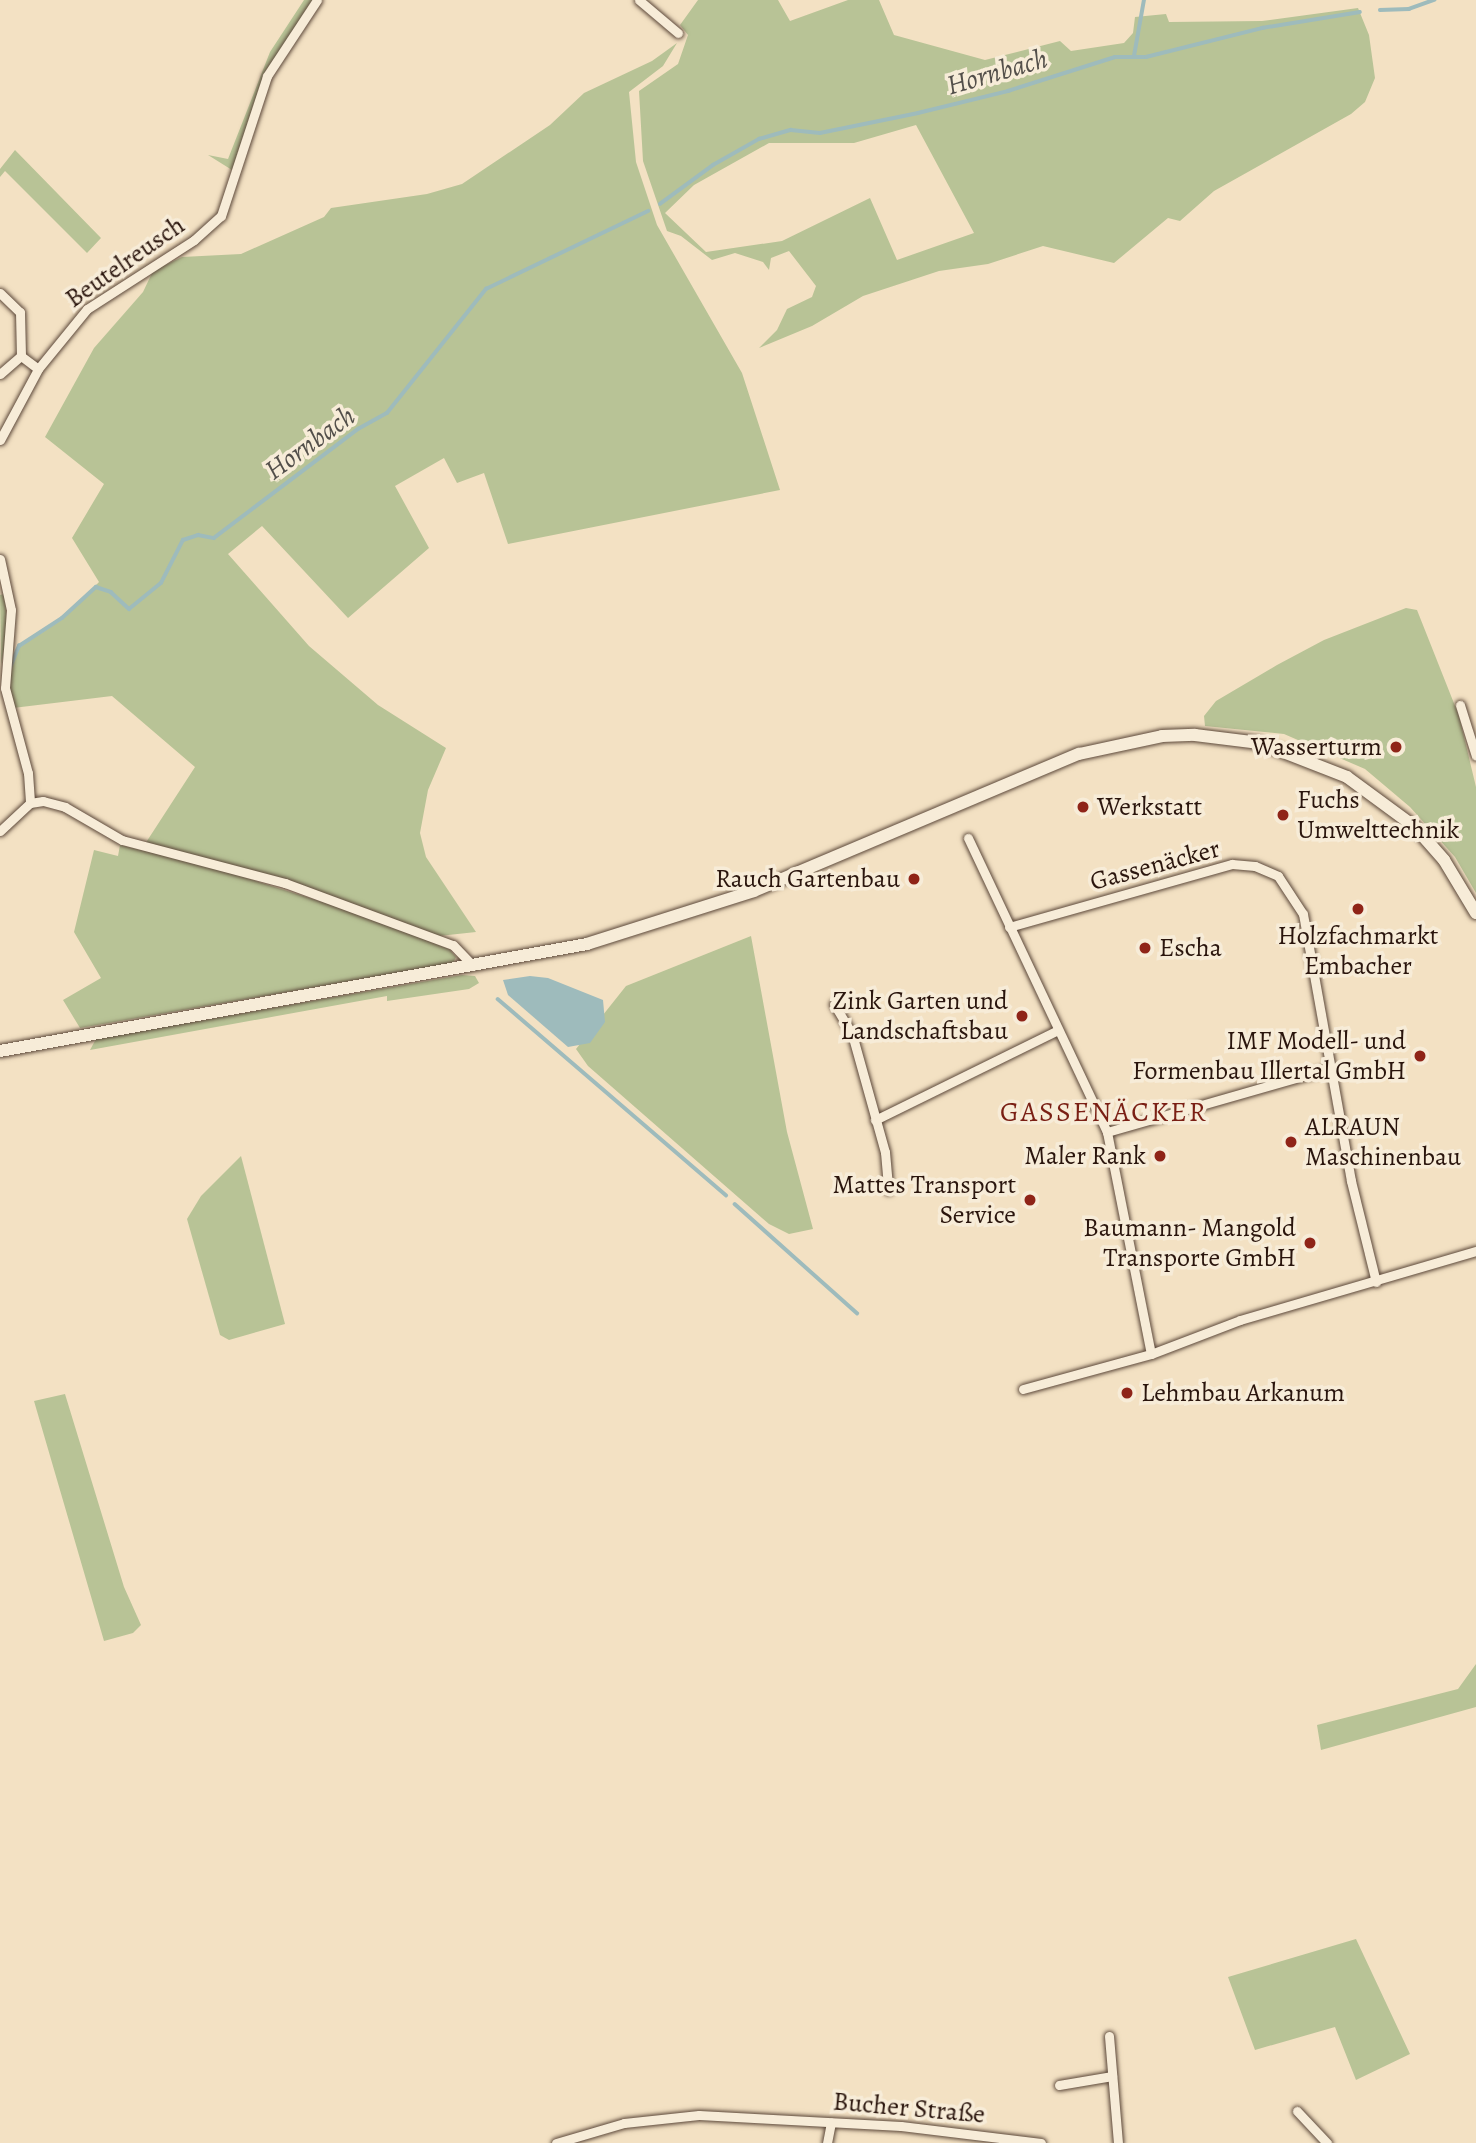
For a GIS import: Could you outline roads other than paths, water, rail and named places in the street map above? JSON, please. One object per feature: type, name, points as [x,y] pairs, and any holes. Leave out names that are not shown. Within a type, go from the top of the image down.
[{"type":"main road","points":[[0,1051],[587,944],[704,909],[1079,754],[1162,736],[1195,735],[1260,743],[1348,777],[1415,827],[1444,860],[1476,913]]},
{"type":"street","name":"Beutelreusch","points":[[0,440],[38,369],[87,309],[194,240],[221,216],[267,76],[317,0]]},
{"type":"street","points":[[639,0],[678,33]]},
{"type":"street","points":[[0,293],[20,312],[21,356]]},
{"type":"street","points":[[21,356],[38,369]]},
{"type":"street","points":[[0,374],[21,356]]},
{"type":"street","points":[[0,559],[11,610],[5,688],[28,772],[30,803]]},
{"type":"street","points":[[1460,705],[1476,756]]},
{"type":"street","points":[[0,831],[30,803],[43,801],[65,807],[122,841],[212,862],[329,898],[453,945],[473,966]]},
{"type":"street","points":[[968,838],[1107,1132],[1151,1354]]},
{"type":"street","name":"Gassenäcker","points":[[1009,927],[1232,864],[1255,866],[1278,876],[1303,914],[1330,1068],[1376,1283]]},
{"type":"street","points":[[834,1004],[852,1034],[885,1152],[888,1189]]},
{"type":"street","points":[[874,1120],[1058,1030]]},
{"type":"street","points":[[1107,1132],[1330,1068]]},
{"type":"street","points":[[1023,1388],[1151,1354],[1240,1320],[1376,1283],[1476,1251]]},
{"type":"street","points":[[1109,2036],[1118,2143]]},
{"type":"street","points":[[1059,2085],[1112,2076]]},
{"type":"street","points":[[1297,2111],[1327,2143]]},
{"type":"street","name":"Bucher Straße","points":[[556,2143],[637,2121],[699,2115],[774,2117],[1041,2143]]},
{"type":"street","points":[[827,2143],[831,2122]]},
{"type":"water","points":[[530,976],[548,978],[603,1000],[605,1022],[590,1043],[568,1047],[508,995],[503,980]]},
{"type":"waterway","points":[[1134,56],[1144,0]]},
{"type":"waterway","name":"Hornbach","points":[[1380,10],[1409,9],[1434,0]]},
{"type":"waterway","name":"Hornbach","points":[[660,204],[713,165],[759,139],[791,130],[820,133],[918,113],[1008,91],[1115,57],[1146,57],[1262,28],[1360,12]]},
{"type":"waterway","name":"Hornbach","points":[[10,668],[19,646],[62,618],[96,587],[111,592],[129,609],[161,583],[183,540],[198,535],[214,538],[358,429],[387,413],[486,289],[648,211]]},
{"type":"waterway","points":[[498,999],[726,1195]]},
{"type":"waterway","points":[[735,1204],[857,1313]]},
{"type":"place","name":"Wasserturm","points":[[1396,747]]},
{"type":"place","name":"Werkstatt","points":[[1083,807]]},
{"type":"place","name":"Fuchs Umwelttechnik","points":[[1283,815]]},
{"type":"place","name":"Rauch Gartenbau","points":[[914,879]]},
{"type":"place","name":"Holzfachmarkt Embacher","points":[[1358,909]]},
{"type":"place","name":"Escha","points":[[1145,948]]},
{"type":"place","name":"Zink Garten und Landschaftsbau","points":[[1022,1016]]},
{"type":"place","name":"IMF Modell- und Formenbau Illertal GmbH","points":[[1420,1056]]},
{"type":"place","name":"ALRAUN Maschinenbau","points":[[1291,1142]]},
{"type":"place","name":"Maler Rank","points":[[1160,1156]]},
{"type":"place","name":"Mattes Transport Service","points":[[1030,1200]]},
{"type":"place","name":"Baumann- Mangold Transporte GmbH","points":[[1310,1243]]},
{"type":"place","name":"Lehmbau Arkanum","points":[[1127,1393]]},
{"type":"district","name":"GASSENÄCKER","points":[[1104,1112]]}]
